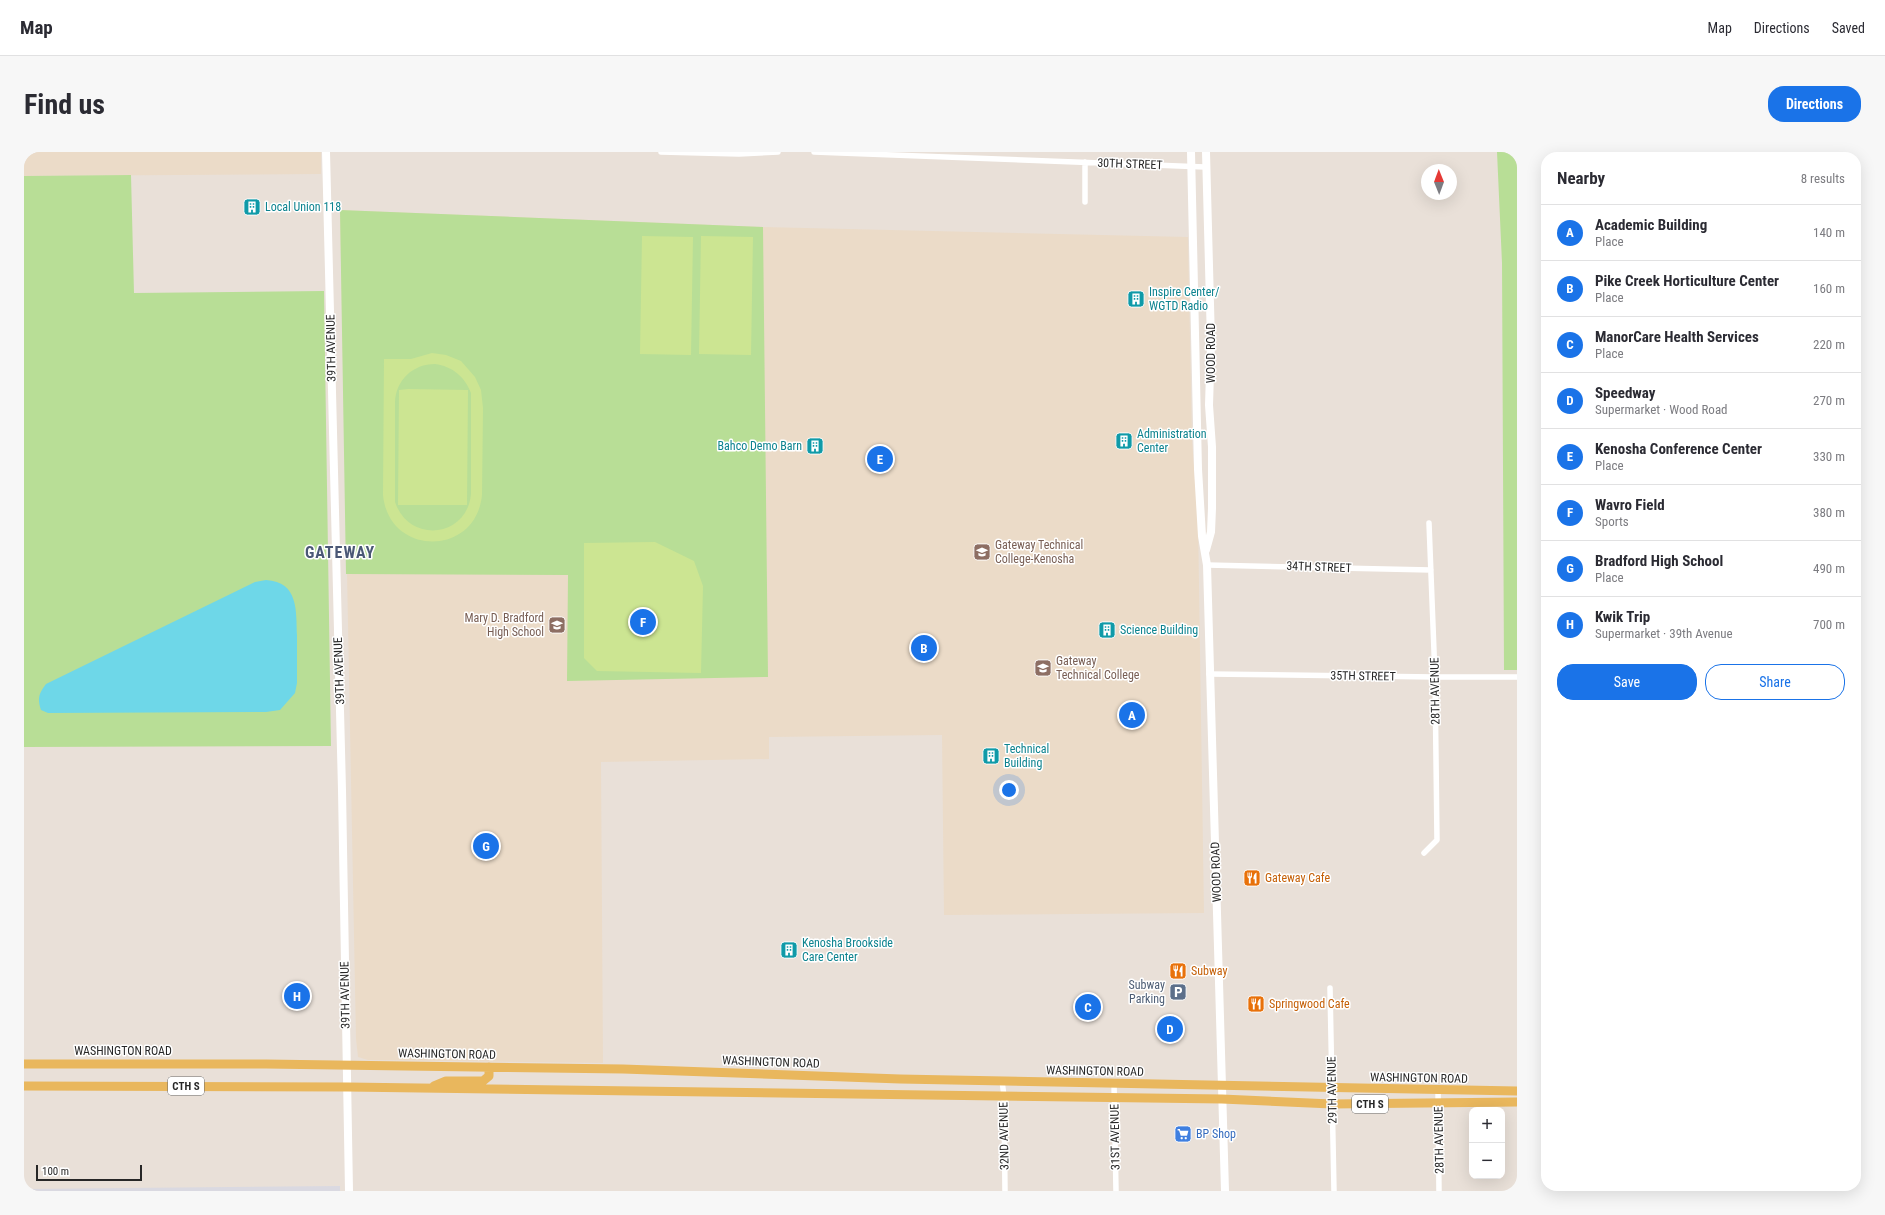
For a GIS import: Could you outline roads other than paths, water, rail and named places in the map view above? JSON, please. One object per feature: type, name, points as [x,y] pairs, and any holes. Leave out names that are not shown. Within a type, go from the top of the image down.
[{"type":"main road","name":"WASHINGTON ROAD","points":[[24,1064],[489,1067],[725,1072],[953,1080],[1517,1091]]},
{"type":"main road","points":[[429,1088],[446,1081],[483,1081],[489,1076],[489,1067]]},
{"type":"main road","points":[[953,1080],[953,1095]]},
{"type":"main road","name":"WASHINGTON ROAD","points":[[24,1086],[348,1087],[953,1095],[1222,1099],[1332,1104],[1517,1102]]},
{"type":"street","name":"39TH AVENUE","points":[[326,152],[342,798],[348,1087],[348,1191]]},
{"type":"street","points":[[661,152],[739,154],[778,152]]},
{"type":"street","name":"30TH STREET","points":[[814,152],[910,154],[1205,167]]},
{"type":"street","name":"WOOD ROAD","points":[[1191,152],[1198,469],[1202,536],[1207,565],[1225,1191]]},
{"type":"street","name":"WOOD ROAD","points":[[1206,152],[1205,167],[1210,250],[1211,342],[1209,405],[1212,447],[1212,516],[1206,553]]},
{"type":"street","points":[[1085,162],[1085,202]]},
{"type":"street","name":"28TH AVENUE","points":[[1424,853],[1437,840],[1435,678],[1429,523]]},
{"type":"street","name":"34TH STREET","points":[[1207,565],[1431,570]]},
{"type":"street","name":"35TH STREET","points":[[1210,674],[1435,678],[1517,677]]},
{"type":"street","name":"29TH AVENUE","points":[[1330,988],[1334,1191]]},
{"type":"street","name":"32ND AVENUE","points":[[1002,1081],[1004,1096],[1005,1191]]},
{"type":"street","name":"31ST AVENUE","points":[[1114,1083],[1116,1191]]},
{"type":"street","name":"28TH AVENUE","points":[[1438,1090],[1440,1191]]},
{"type":"water","points":[[266,580],[277,582],[285,586],[290,592],[294,599],[296,617],[297,683],[295,693],[280,710],[266,712],[48,713],[41,710],[39,696],[46,684],[255,582]]},
{"type":"place","name":"Local Union 118","points":[[252,207]]},
{"type":"place","name":"Inspire Center/ WGTD Radio","points":[[1136,299]]},
{"type":"place","name":"Administration Center","points":[[1124,441]]},
{"type":"place","name":"Bahco Demo Barn","points":[[815,446]]},
{"type":"place","name":"Kenosha Conference Center","points":[[880,459]]},
{"type":"place","name":"Gateway Technical College-Kenosha","points":[[982,552]]},
{"type":"place","name":"Wavro Field","points":[[643,622]]},
{"type":"place","name":"Mary D. Bradford High School","points":[[557,625]]},
{"type":"place","name":"Science Building","points":[[1107,630]]},
{"type":"place","name":"Pike Creek Horticulture Center","points":[[924,648]]},
{"type":"place","name":"Gateway Technical College","points":[[1043,668]]},
{"type":"place","name":"Academic Building","points":[[1132,715]]},
{"type":"place","name":"Technical Building","points":[[991,756]]},
{"type":"place","name":"Bradford High School","points":[[486,846]]},
{"type":"place","name":"Gateway Cafe","points":[[1252,878]]},
{"type":"place","name":"Kenosha Brookside Care Center","points":[[789,950]]},
{"type":"place","name":"Subway","points":[[1178,971]]},
{"type":"place","name":"Subway Parking","points":[[1178,992]]},
{"type":"place","name":"Kwik Trip","points":[[297,996]]},
{"type":"place","name":"Springwood Cafe","points":[[1256,1004]]},
{"type":"place","name":"ManorCare Health Services","points":[[1088,1007]]},
{"type":"place","name":"Speedway","points":[[1170,1029]]},
{"type":"place","name":"BP Shop","points":[[1183,1134]]},
{"type":"district","name":"GATEWAY","points":[[340,552]]}]
